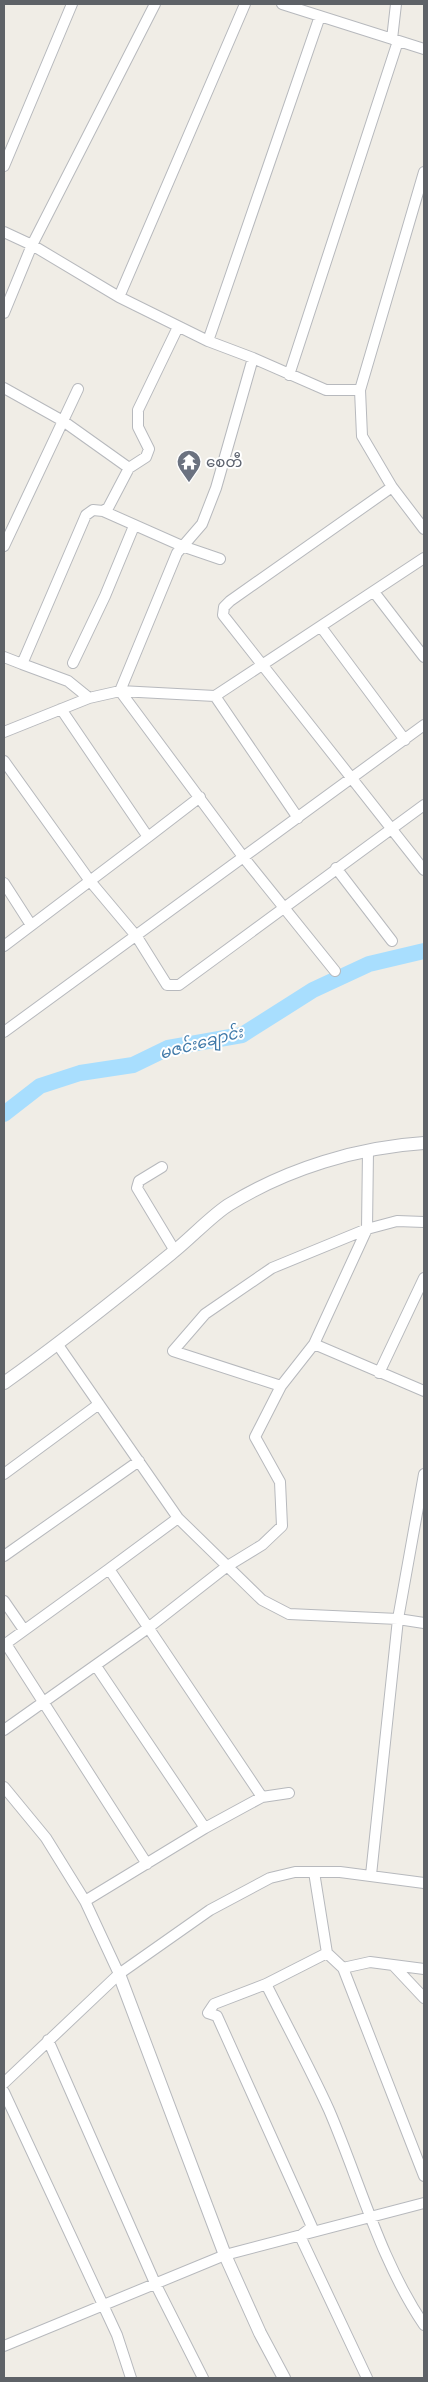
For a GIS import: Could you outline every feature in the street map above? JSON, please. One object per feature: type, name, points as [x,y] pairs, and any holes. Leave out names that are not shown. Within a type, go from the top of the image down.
[{"type":"street","points":[[4,166],[72,4]]},
{"type":"street","points":[[4,312],[32,244],[155,4]]},
{"type":"street","points":[[120,298],[245,4]]},
{"type":"street","points":[[282,4],[424,50]]},
{"type":"street","points":[[289,375],[395,40],[396,4]]},
{"type":"street","points":[[208,341],[320,16]]},
{"type":"street","points":[[424,172],[360,390],[362,436],[392,487],[424,529]]},
{"type":"street","points":[[4,232],[32,244],[120,298],[208,341],[253,358],[326,390],[360,390]]},
{"type":"street","points":[[103,511],[108,508],[129,468],[146,457],[150,448],[138,427],[138,410],[178,327]]},
{"type":"street","points":[[120,691],[177,553],[202,524],[216,488],[253,358]]},
{"type":"street","points":[[4,388],[63,421],[129,468]]},
{"type":"street","points":[[4,546],[78,390]]},
{"type":"street","points":[[392,487],[224,607],[223,615],[228,624],[263,665],[424,870]]},
{"type":"street","points":[[22,664],[86,515],[93,510],[103,511],[182,546],[220,559]]},
{"type":"street","points":[[73,663],[105,596],[134,526]]},
{"type":"street","points":[[4,732],[89,698],[120,691],[215,696],[424,558]]},
{"type":"street","points":[[374,592],[424,657]]},
{"type":"street","points":[[321,626],[405,740]]},
{"type":"street","points":[[4,657],[68,681],[89,698]]},
{"type":"street","points":[[120,691],[244,858],[335,971]]},
{"type":"street","points":[[215,696],[298,818]]},
{"type":"street","points":[[61,709],[148,837]]},
{"type":"street","points":[[4,1032],[137,937],[424,725]]},
{"type":"street","points":[[4,761],[90,881],[137,937],[167,985],[179,985],[424,805]]},
{"type":"street","points":[[4,946],[200,797]]},
{"type":"street","points":[[336,868],[392,941]]},
{"type":"street","points":[[4,883],[32,925]]},
{"type":"street","points":[[4,1383],[58,1345],[175,1251],[229,1204],[278,1180],[319,1164],[398,1144],[424,1143]]},
{"type":"street","points":[[4,1730],[148,1628],[226,1567],[262,1545],[282,1526],[280,1482],[255,1438],[281,1386],[314,1344],[367,1229],[368,1151]]},
{"type":"street","points":[[162,1167],[139,1181],[138,1188],[175,1251]]},
{"type":"street","points":[[281,1386],[174,1351],[205,1314],[272,1268],[367,1229],[397,1221],[424,1222]]},
{"type":"street","points":[[379,1373],[424,1278]]},
{"type":"street","points":[[314,1344],[424,1391]]},
{"type":"street","points":[[58,1345],[178,1518],[226,1567],[262,1600],[289,1614],[424,1622]]},
{"type":"street","points":[[4,1474],[99,1404]]},
{"type":"street","points":[[4,1556],[139,1461]]},
{"type":"street","points":[[371,1875],[398,1619],[424,1474]]},
{"type":"street","points":[[147,1864],[5,1644],[178,1518]]},
{"type":"street","points":[[109,1569],[262,1797]]},
{"type":"street","points":[[4,1601],[24,1630]]},
{"type":"street","points":[[96,1666],[205,1828]]},
{"type":"street","points":[[4,1787],[46,1838],[85,1901],[119,1974],[225,2255],[260,2332],[284,2378]]},
{"type":"street","points":[[85,1901],[205,1828],[262,1797],[289,1793]]},
{"type":"street","points":[[4,2083],[119,1974],[210,1910],[270,1878],[296,1872],[340,1872],[424,1883]]},
{"type":"street","points":[[314,1872],[328,1953],[343,1968],[424,2176]]},
{"type":"street","points":[[300,2236],[312,2227],[217,2016],[208,2013],[214,2004],[266,1984],[328,1953]]},
{"type":"street","points":[[343,1968],[370,1962],[424,1969]]},
{"type":"street","points":[[393,1965],[424,1998]]},
{"type":"street","points":[[266,1984],[328,2110],[370,2218],[409,2303],[424,2325]]},
{"type":"street","points":[[48,2040],[156,2283],[204,2378]]},
{"type":"street","points":[[4,2092],[117,2335],[131,2378]]},
{"type":"street","points":[[4,2346],[225,2255],[424,2203]]},
{"type":"street","points":[[300,2236],[367,2378]]},
{"type":"waterway","name":"မဇင်းချောင်း","points":[[4,1114],[40,1086],[80,1073],[133,1065],[168,1048],[242,1035],[313,990],[369,964],[424,951]]},
{"type":"place","name":"စေတီ","points":[[189,483]]}]
